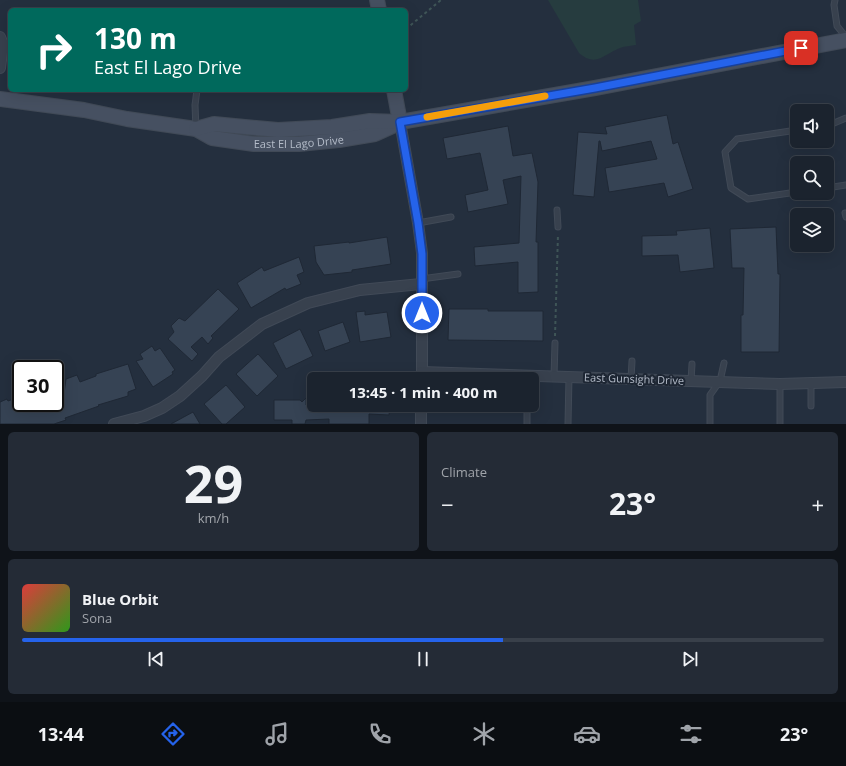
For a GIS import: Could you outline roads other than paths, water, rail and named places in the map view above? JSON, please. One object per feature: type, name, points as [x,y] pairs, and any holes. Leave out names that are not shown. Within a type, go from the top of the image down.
[{"type":"street","points":[[0,37],[3,44],[1,62]]},
{"type":"street","name":"East El Lago Drive","points":[[0,99],[84,110],[127,119],[196,129],[214,124],[278,130],[332,127],[370,121],[400,122],[595,88],[846,39]]},
{"type":"street","points":[[394,92],[418,223],[422,254],[422,372]]},
{"type":"street","points":[[114,424],[144,416],[162,408],[180,396],[219,357],[262,324],[308,304],[360,290],[421,281]]},
{"type":"street","name":"East Gunsight Drive","points":[[539,377],[780,384],[846,382]]},
{"type":"street","points":[[421,412],[421,424]]},
{"type":"lane","points":[[835,0],[834,5],[837,26],[846,39]]},
{"type":"lane","points":[[196,129],[195,105],[197,92]]},
{"type":"lane","points":[[834,123],[846,118]]},
{"type":"lane","points":[[790,131],[737,139],[725,152],[731,188],[748,199],[790,193]]},
{"type":"lane","points":[[834,187],[846,185]]},
{"type":"lane","points":[[557,210],[558,226]]},
{"type":"lane","points":[[418,223],[451,217]]},
{"type":"lane","points":[[421,281],[458,274]]},
{"type":"lane","points":[[554,376],[555,343]]},
{"type":"lane","points":[[631,379],[632,361]]},
{"type":"lane","points":[[710,424],[710,395],[720,381],[724,363]]},
{"type":"lane","points":[[691,381],[692,364]]},
{"type":"lane","points":[[568,424],[569,377]]},
{"type":"lane","points":[[811,383],[811,406]]},
{"type":"lane","points":[[780,384],[780,424]]},
{"type":"lane","points":[[527,412],[527,424]]}]
